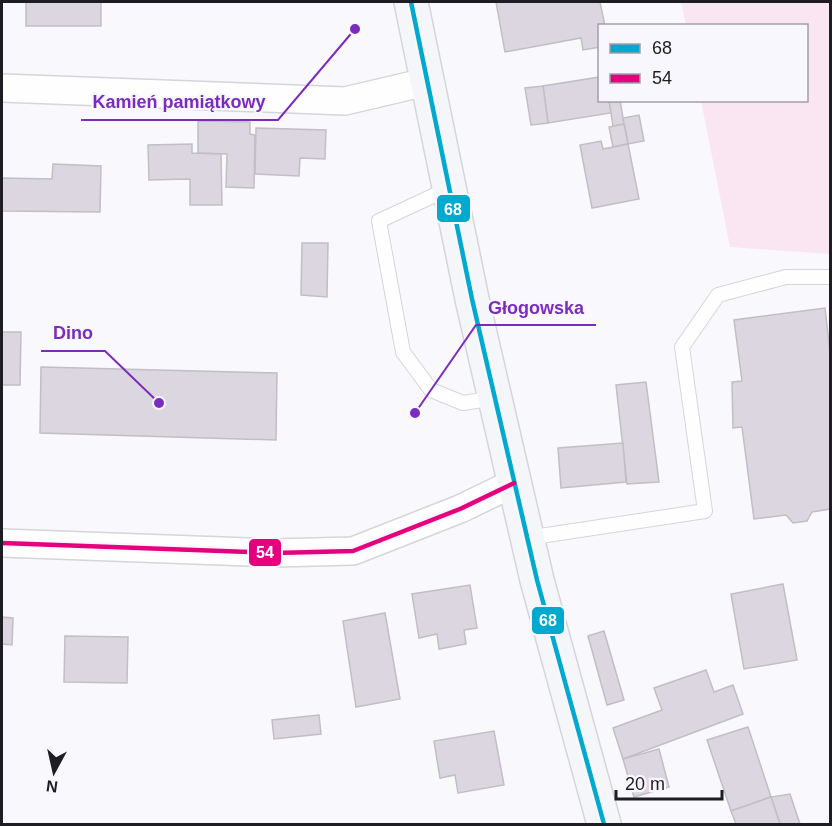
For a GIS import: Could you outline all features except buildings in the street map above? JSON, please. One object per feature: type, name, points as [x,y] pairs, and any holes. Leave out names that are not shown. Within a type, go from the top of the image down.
[{"type":"street","points":[[411,2],[472,299],[514,483],[537,580],[604,825]]},
{"type":"street","points":[[2,88],[345,101],[426,82]]},
{"type":"street","points":[[2,543],[275,553],[353,551],[460,508],[514,483]]},
{"type":"lane","points":[[450,188],[379,221],[403,352],[431,390],[463,403],[496,398]]},
{"type":"lane","points":[[527,538],[705,511],[682,347],[718,295],[786,277],[831,277]]},
{"type":"shaded area","points":[[681,2],[830,2],[830,254],[730,247],[701,102],[808,102],[808,24],[686,24]]},
{"type":"transit line","name":"68","points":[[411,2],[472,299],[537,580],[604,824]]},
{"type":"transit line","name":"54","points":[[2,543],[275,553],[353,551],[460,509],[514,483]]},
{"type":"place","name":"Kamień pamiątkowy","points":[[355,29]]},
{"type":"place","name":"Dino","points":[[159,403]]},
{"type":"place","name":"Głogowska","points":[[415,413]]}]
